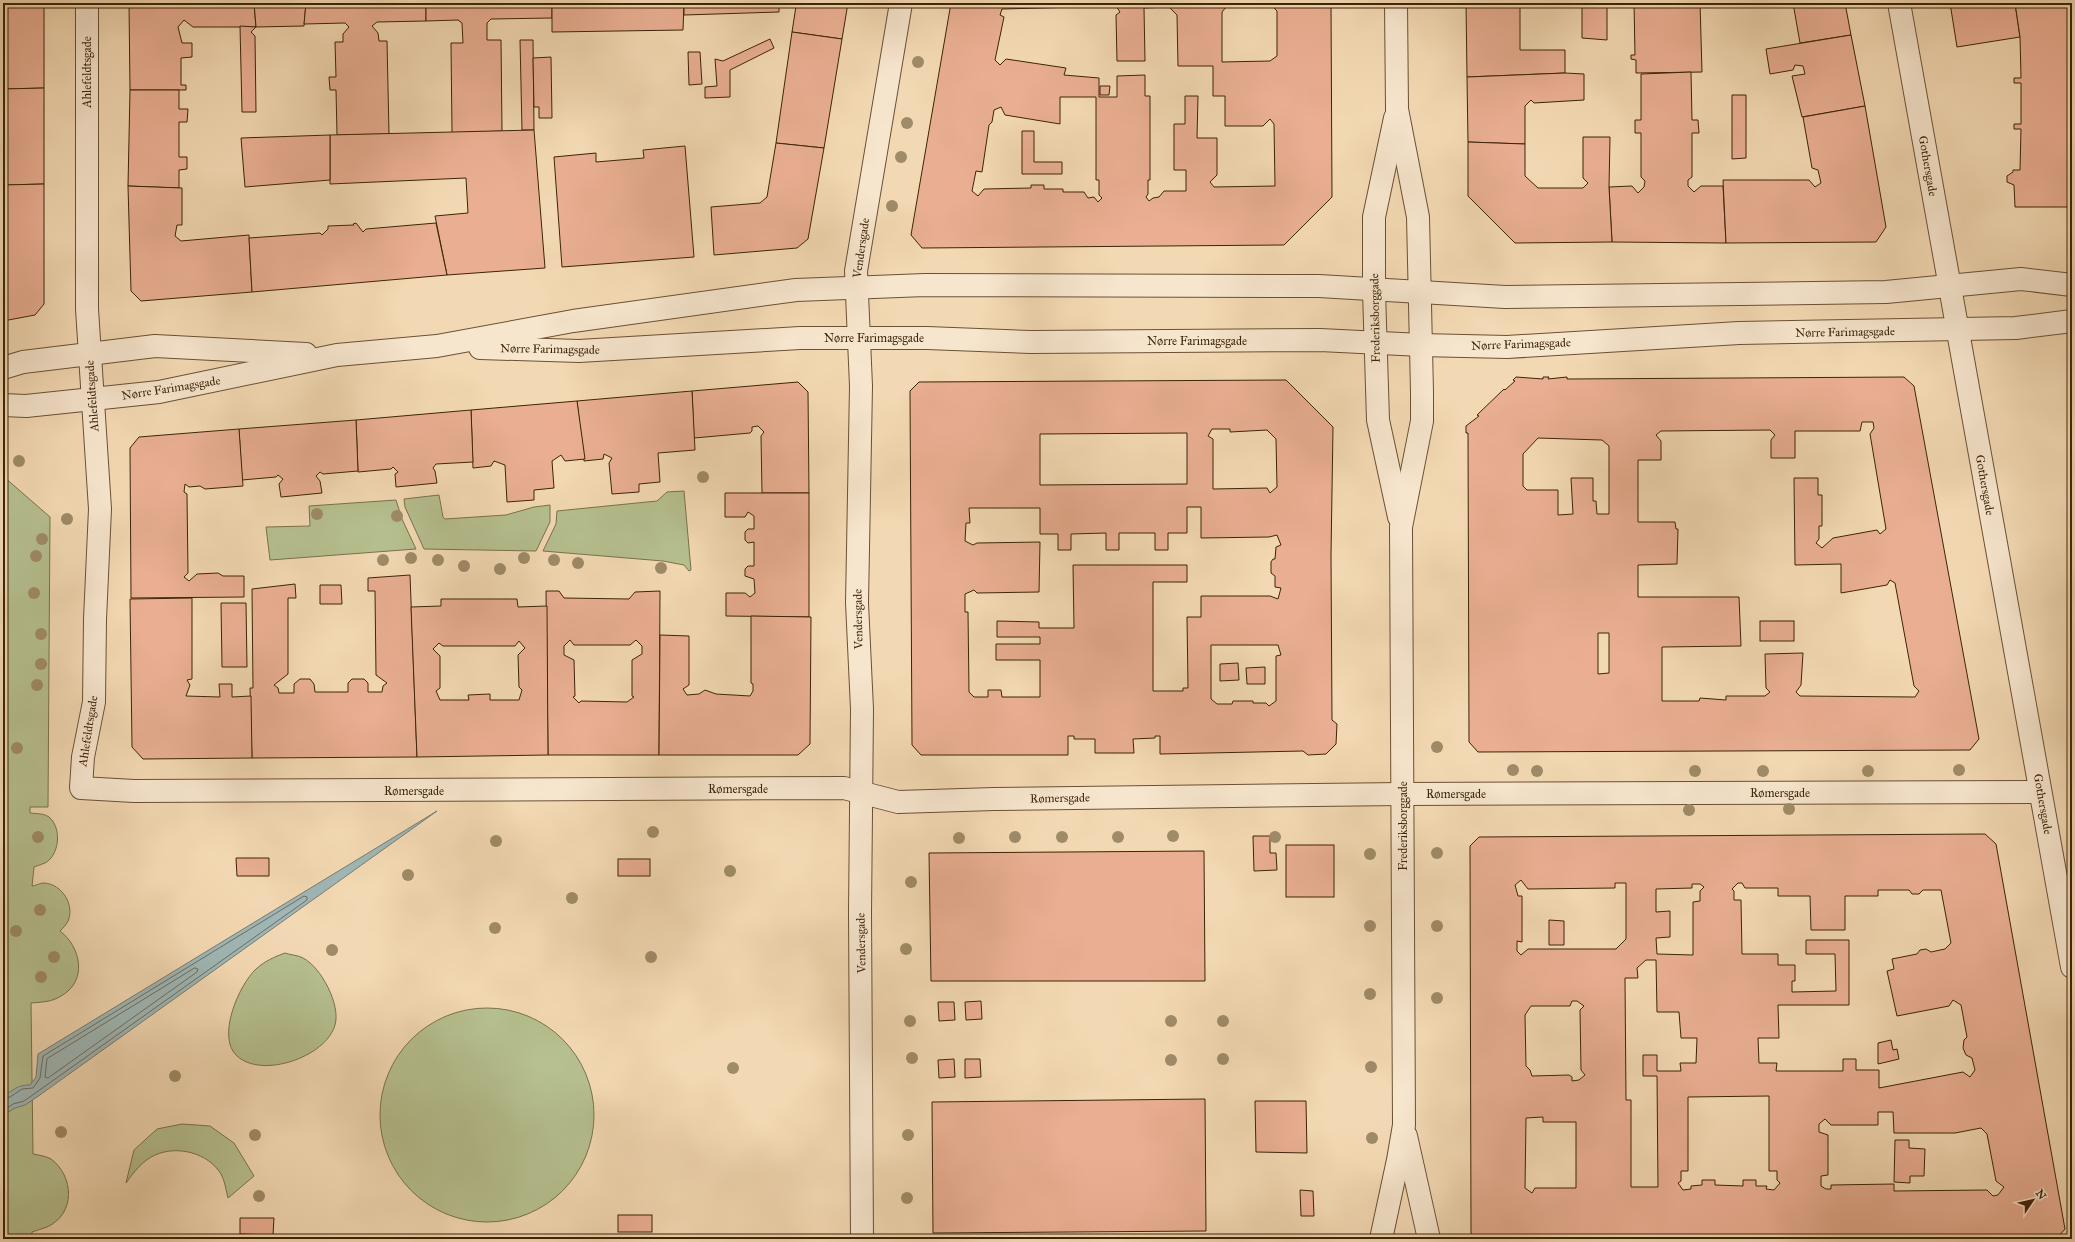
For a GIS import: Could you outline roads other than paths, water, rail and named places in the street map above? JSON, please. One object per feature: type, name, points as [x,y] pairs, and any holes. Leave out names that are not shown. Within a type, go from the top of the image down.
[{"type":"street","name":"Ahlefeldtsgade","points":[[81,788],[83,757],[94,702],[95,618],[100,509],[87,309],[87,3]]},
{"type":"street","name":"Vendersgade","points":[[862,1239],[862,709],[857,603],[861,386],[856,271],[901,3]]},
{"type":"street","name":"Frederiksborggade","points":[[1381,1239],[1404,1125],[1401,527],[1422,421],[1421,293],[1418,217],[1397,109],[1396,3]]},
{"type":"street","name":"Gothersgade","points":[[1899,3],[2072,967]]},
{"type":"street","name":"Frederiksborggade","points":[[1397,109],[1374,217],[1374,291],[1378,420],[1401,527]]},
{"type":"street","name":"Nørre Farimagsgade","points":[[3,405],[26,406],[159,392],[337,355],[437,346],[589,319],[796,290],[925,285],[1311,286],[1374,291],[1505,297],[1886,292],[2021,279],[2072,285]]},
{"type":"street","name":"Nørre Farimagsgade","points":[[437,346],[579,351],[800,338],[927,338],[1031,342],[1320,340],[1421,345],[1507,347],[1739,333],[2016,328],[2072,321]]},
{"type":"street","name":"Nørre Farimagsgade","points":[[3,368],[23,362],[155,346],[337,355]]},
{"type":"street","name":"Rømersgade","points":[[81,788],[134,791],[844,788],[898,802],[994,798],[1402,794],[2040,792]]},
{"type":"street","name":"Frederiksborggade","points":[[1404,1125],[1429,1239]]},
{"type":"water","points":[[437,811],[37,1097],[25,1105],[15,1108],[3,1115],[3,1094],[20,1086],[30,1085],[36,1077],[38,1054]]}]
